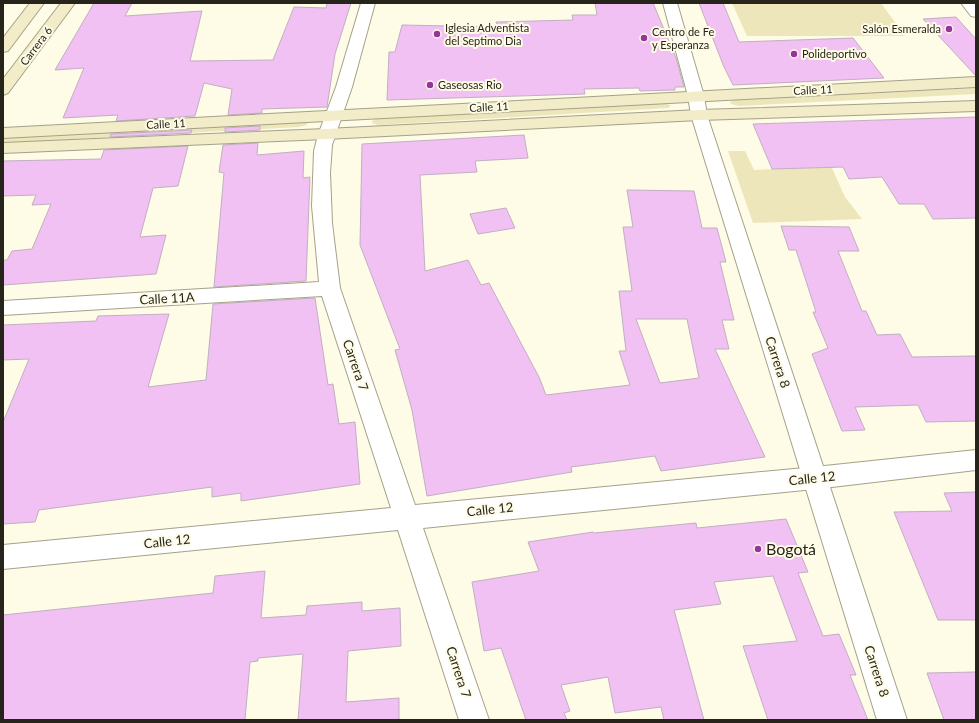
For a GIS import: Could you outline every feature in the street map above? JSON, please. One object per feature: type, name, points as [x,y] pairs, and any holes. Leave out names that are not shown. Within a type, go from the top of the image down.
[{"type":"main road","name":"Carrera 6","points":[[3,48],[37,3]]},
{"type":"main road","name":"Carrera 6","points":[[3,90],[68,3]]},
{"type":"main road","name":"Calle 11","points":[[3,148],[326,134],[697,106],[976,82]]},
{"type":"main road","name":"Calle 11","points":[[3,133],[335,114],[697,106],[976,106]]},
{"type":"street","name":"Carrera 7","points":[[368,3],[335,114],[326,134],[322,157],[321,191],[323,239],[330,288],[474,720]]},
{"type":"street","name":"Carrera 8","points":[[670,3],[697,106],[892,720]]},
{"type":"street","points":[[968,3],[976,13]]},
{"type":"street","name":"Calle 11A","points":[[3,308],[330,288]]},
{"type":"street","name":"Calle 12","points":[[3,557],[815,478],[976,460]]},
{"type":"shaded area","points":[[732,3],[881,3],[905,36],[747,36]]},
{"type":"shaded area","points":[[976,88],[976,94],[739,106],[731,104],[730,102],[733,100]]},
{"type":"shaded area","points":[[663,103],[670,105],[670,107],[378,125],[372,123],[372,121],[377,118]]},
{"type":"shaded area","points":[[306,121],[307,125],[299,127],[3,143],[3,137]]},
{"type":"shaded area","points":[[728,151],[745,151],[754,170],[831,166],[845,197],[862,219],[753,223]]},
{"type":"building","points":[[94,3],[132,3],[125,16],[202,11],[190,61],[273,60],[294,7],[326,8],[327,3],[351,3],[335,54],[327,107],[262,109],[262,113],[228,115],[232,89],[204,83],[195,116],[116,121],[118,115],[63,118],[84,68],[55,70]]},
{"type":"building","points":[[595,3],[653,3],[676,58],[684,87],[675,87],[675,90],[640,91],[639,88],[584,89],[585,94],[387,100],[389,52],[395,52],[402,25],[498,27],[496,22],[573,20],[572,15],[597,15]]},
{"type":"building","points":[[699,3],[723,3],[739,42],[853,38],[884,78],[733,85],[724,67]]},
{"type":"building","name":"Salón Esmeralda","points":[[956,17],[976,39],[976,76],[923,19]]},
{"type":"building","points":[[976,117],[976,218],[933,219],[924,204],[899,204],[882,177],[849,179],[843,167],[772,169],[753,124]]},
{"type":"building","points":[[260,126],[260,130],[225,132],[225,128]]},
{"type":"building","points":[[192,130],[191,133],[110,137],[111,134]]},
{"type":"building","points":[[524,135],[528,158],[475,161],[477,172],[420,175],[425,271],[468,260],[481,285],[489,283],[539,377],[546,395],[630,385],[619,351],[626,351],[619,291],[632,291],[623,227],[633,227],[627,190],[694,191],[702,228],[717,228],[726,262],[720,262],[734,320],[722,320],[729,349],[715,349],[765,457],[661,471],[655,456],[571,467],[572,472],[427,496],[412,410],[395,350],[400,349],[360,245],[362,144]],"holes":[[[636,319],[687,319],[699,378],[660,383]]]},
{"type":"building","points":[[258,143],[257,155],[304,151],[303,178],[310,177],[306,281],[214,287],[224,173],[219,172],[223,145]]},
{"type":"building","points":[[188,146],[178,186],[153,188],[140,237],[166,235],[156,274],[3,285],[3,260],[7,260],[12,251],[32,249],[51,204],[32,205],[36,195],[3,196],[3,161],[101,159],[104,150]]},
{"type":"building","points":[[506,208],[515,228],[478,234],[470,214]]},
{"type":"building","points":[[781,226],[849,227],[859,251],[838,251],[862,311],[866,311],[877,335],[900,334],[912,357],[976,356],[976,421],[926,422],[918,405],[855,407],[865,430],[842,431],[812,354],[828,348],[813,312],[816,312],[796,250],[789,250]]},
{"type":"building","points":[[315,298],[328,385],[333,384],[339,424],[355,422],[360,484],[241,501],[241,493],[212,497],[212,487],[39,510],[35,522],[3,524],[3,422],[29,359],[3,360],[3,325],[96,321],[98,316],[169,314],[148,387],[206,380],[213,304]]},
{"type":"building","points":[[976,492],[976,620],[938,620],[894,512],[952,511],[944,493]]},
{"type":"building","points":[[786,519],[808,572],[798,573],[823,636],[839,634],[856,675],[850,675],[868,720],[768,720],[743,646],[797,641],[773,576],[714,582],[721,604],[674,610],[704,720],[664,720],[661,707],[615,713],[608,677],[561,685],[570,711],[564,713],[567,720],[526,720],[501,648],[484,651],[472,582],[539,571],[528,542],[593,532],[696,523],[697,528]]},
{"type":"building","points":[[265,571],[261,618],[306,615],[307,606],[362,602],[362,611],[400,608],[401,646],[348,651],[346,702],[399,698],[399,720],[298,720],[303,654],[258,658],[258,661],[250,662],[245,720],[3,720],[3,615],[213,593],[215,576]]},
{"type":"building","points":[[976,672],[976,720],[944,720],[927,673]]},
{"type":"place","name":"Salón Esmeralda","points":[[949,29]]},
{"type":"place","name":"Iglesia Adventista del Septimo Dia","points":[[437,34]]},
{"type":"place","name":"Centro de Fe y Esperanza","points":[[644,38]]},
{"type":"place","name":"Polideportivo","points":[[794,54]]},
{"type":"place","name":"Gaseosas Rio","points":[[430,85]]},
{"type":"place","name":"Bogotá","points":[[758,549]]}]
